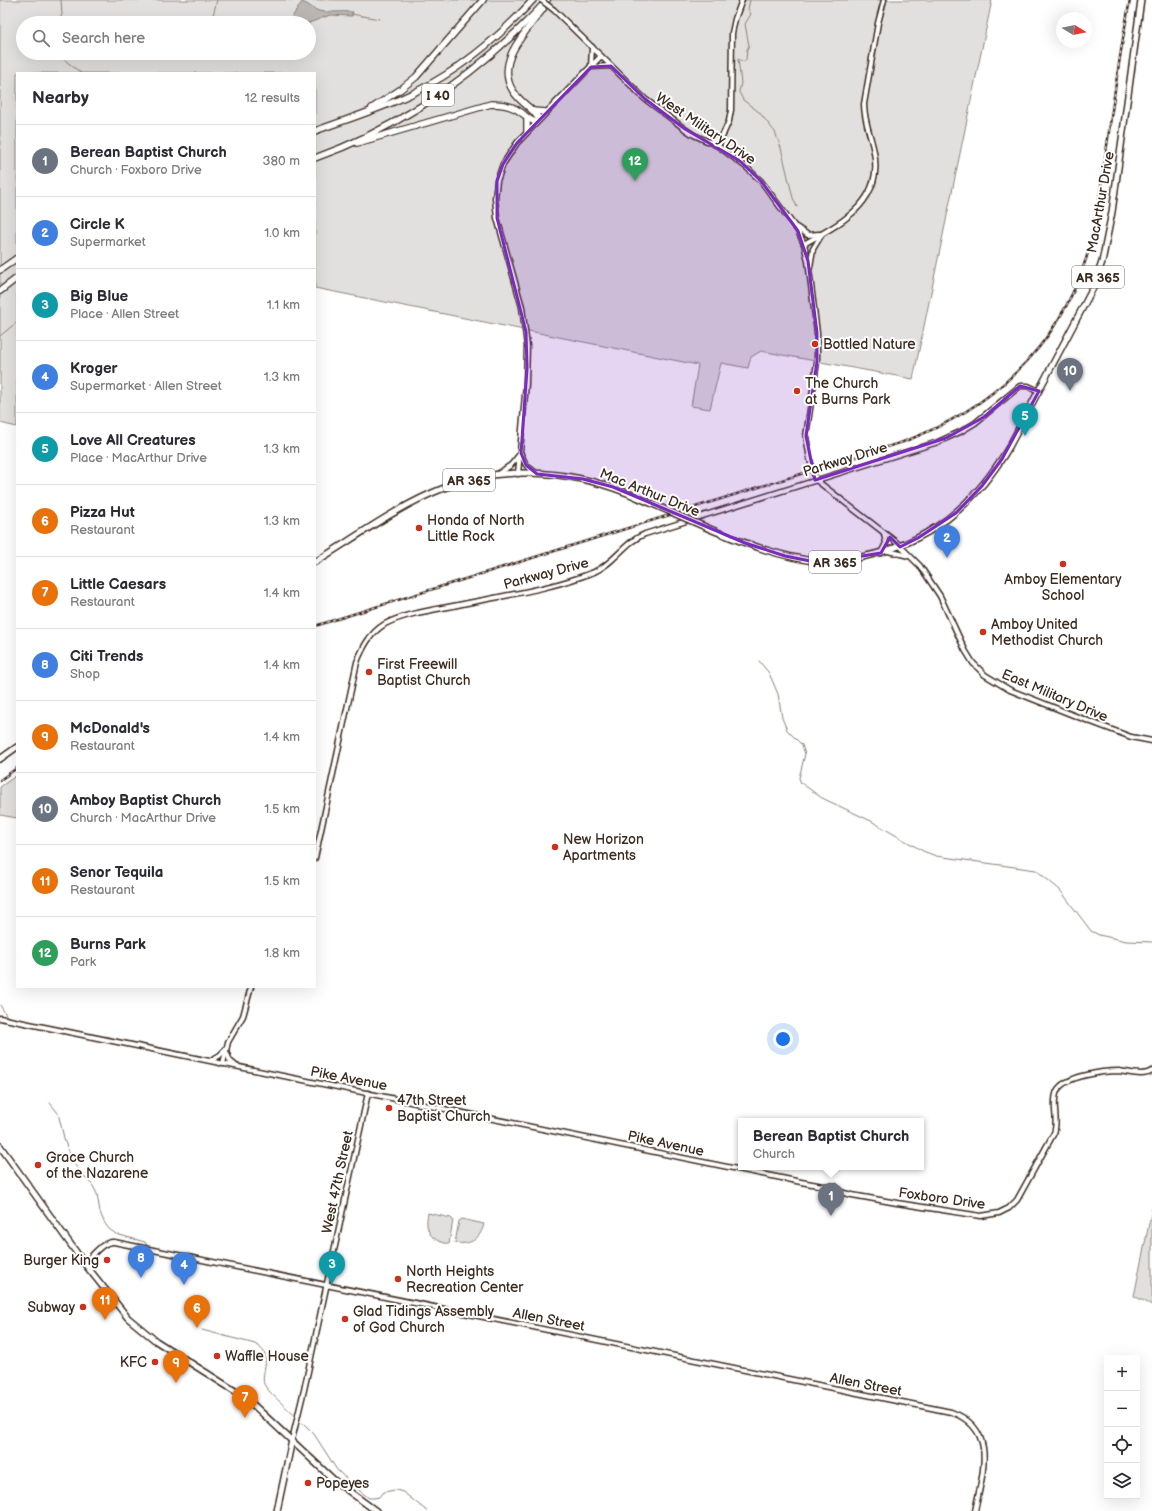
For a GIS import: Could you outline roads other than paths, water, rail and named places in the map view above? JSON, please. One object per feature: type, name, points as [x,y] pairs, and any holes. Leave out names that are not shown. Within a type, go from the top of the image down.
[{"type":"highway","points":[[364,113],[401,89],[416,77],[482,0]]},
{"type":"highway","name":"I 40","points":[[316,131],[399,100],[455,69],[504,30],[533,0]]},
{"type":"highway","points":[[537,121],[533,111],[514,92],[508,79],[507,69],[512,52],[522,35],[543,9],[544,2]]},
{"type":"highway","name":"I 40","points":[[316,158],[345,146],[401,118],[450,87],[498,48],[544,2]]},
{"type":"highway","points":[[345,146],[491,104],[509,106],[519,111],[527,118],[537,121]]},
{"type":"highway","points":[[533,111],[546,112]]},
{"type":"highway","points":[[527,118],[527,131]]},
{"type":"highway","points":[[0,270],[16,259]]},
{"type":"highway","points":[[0,291],[16,279]]},
{"type":"main road","name":"MacArthur Drive","points":[[710,528],[772,553],[820,563],[848,560],[888,551],[900,547],[924,535],[956,513],[981,488],[1002,459],[1039,392],[1093,288],[1100,268],[1112,212],[1141,0]]},
{"type":"main road","name":"Mac Arthur Drive","points":[[316,561],[409,504],[463,481],[497,475],[559,475],[583,479],[613,487],[710,528]]},
{"type":"main road","points":[[0,759],[16,748]]},
{"type":"main road","points":[[0,1146],[84,1263],[115,1303],[135,1325],[156,1341],[246,1398],[335,1480],[376,1511]]},
{"type":"main road","name":"West 47th Street","points":[[276,1511],[292,1440]]},
{"type":"street","points":[[718,146],[729,121],[731,110],[732,33],[742,0]]},
{"type":"street","points":[[804,244],[822,234],[858,208],[870,192],[874,181],[875,161],[864,114],[864,104],[878,23],[884,0]]},
{"type":"street","name":"West Military Drive","points":[[544,2],[645,99],[694,135],[718,146],[754,174],[795,226],[804,244],[810,271],[817,333],[817,356],[806,436],[810,460],[816,480]]},
{"type":"street","points":[[591,67],[592,47]]},
{"type":"street","points":[[518,474],[527,369],[526,332],[522,308],[499,229],[495,198],[497,181],[503,164],[512,149],[527,131],[601,56]]},
{"type":"street","points":[[591,67],[611,66]]},
{"type":"street","points":[[709,142],[724,134]]},
{"type":"street","points":[[795,226],[808,235],[822,234]]},
{"type":"street","points":[[810,271],[813,249],[822,234]]},
{"type":"street","name":"Parkway Drive","points":[[316,853],[357,662],[366,643],[381,627],[392,621],[430,611],[529,591],[587,574],[606,565],[627,544],[639,536],[934,443],[960,432],[984,417],[1020,386],[1028,386],[1039,392]]},
{"type":"street","points":[[521,453],[526,465],[537,474]]},
{"type":"street","points":[[497,475],[511,465],[521,453]]},
{"type":"street","points":[[826,476],[826,488]]},
{"type":"street","points":[[816,480],[900,547]]},
{"type":"street","points":[[881,553],[886,543],[884,533]]},
{"type":"street","name":"East Military Drive","points":[[900,547],[920,566],[932,582],[965,650],[973,663],[985,675],[1010,690],[1078,718],[1126,736],[1152,741]]},
{"type":"street","points":[[888,551],[911,557]]},
{"type":"street","points":[[223,1064],[228,1042],[243,1016],[251,988]]},
{"type":"street","name":"Pike Avenue","points":[[0,1018],[738,1169]]},
{"type":"street","points":[[210,1061],[219,1056],[226,1048]]},
{"type":"street","points":[[226,1048],[230,1061],[239,1067]]},
{"type":"street","name":"Foxboro Drive","points":[[835,1186],[838,1190],[844,1193],[897,1203],[981,1216],[991,1216],[1009,1208],[1017,1200],[1052,1136],[1056,1125],[1056,1096],[1062,1084],[1071,1080],[1105,1072],[1121,1071],[1147,1074],[1152,1071]]},
{"type":"street","name":"West 47th Street","points":[[292,1440],[327,1286],[368,1093]]},
{"type":"street","name":"Pike Avenue","points":[[743,1170],[823,1186],[835,1186]]},
{"type":"street","name":"Allen Street","points":[[84,1263],[104,1244],[114,1242],[945,1410],[965,1419],[982,1440],[984,1462],[974,1511]]},
{"type":"waterway","points":[[61,0],[61,16]]},
{"type":"waterway","points":[[213,16],[217,0]]},
{"type":"waterway","points":[[750,0],[748,9],[751,14],[745,24],[749,46],[747,49],[746,60],[744,62],[738,59],[741,83],[739,92],[743,100],[759,112],[775,132],[781,148],[793,198],[797,207]]},
{"type":"waterway","points":[[351,14],[380,19]]},
{"type":"waterway","points":[[65,60],[80,72]]},
{"type":"waterway","points":[[0,336],[16,323]]},
{"type":"waterway","points":[[759,661],[769,673],[778,694],[782,718],[787,730],[802,745],[805,754],[799,778],[801,783],[822,798],[871,821],[923,851],[936,856],[1036,870],[1060,890],[1091,931],[1099,935],[1126,941],[1152,942]]},
{"type":"waterway","points":[[0,1005],[8,1018]]},
{"type":"waterway","points":[[50,1103],[58,1113],[65,1142],[74,1164],[93,1186],[97,1194],[100,1212],[104,1222],[109,1229],[116,1234],[145,1242],[148,1247]]},
{"type":"waterway","points":[[202,1330],[255,1344],[261,1348],[266,1358],[263,1379],[264,1384],[293,1414]]},
{"type":"waterway","points":[[303,1423],[314,1434],[337,1470],[369,1498],[379,1497],[383,1492],[396,1490],[403,1492],[427,1511]]},
{"type":"railway","points":[[316,626],[903,442],[935,428],[965,412],[992,393],[1017,372],[1039,348],[1058,321],[1073,291],[1086,259],[1097,213],[1119,62],[1130,0]]},
{"type":"railway","points":[[0,780],[16,769]]},
{"type":"place","name":"Burns Park","points":[[635,181]]},
{"type":"place","name":"Bottled Nature","points":[[815,344]]},
{"type":"place","name":"The Church at Burns Park","points":[[797,391]]},
{"type":"place","name":"Amboy Baptist Church","points":[[1070,391]]},
{"type":"place","name":"Love All Creatures","points":[[1025,436]]},
{"type":"place","name":"Honda of North Little Rock","points":[[419,528]]},
{"type":"place","name":"Circle K","points":[[947,558]]},
{"type":"place","name":"Amboy Elementary School","points":[[1063,564]]},
{"type":"place","name":"Amboy United Methodist Church","points":[[983,632]]},
{"type":"place","name":"First Freewill Baptist Church","points":[[369,672]]},
{"type":"place","name":"New Horizon Apartments","points":[[555,847]]},
{"type":"place","name":"47th Street Baptist Church","points":[[389,1108]]},
{"type":"place","name":"Grace Church of the Nazarene","points":[[38,1165]]},
{"type":"place","name":"Berean Baptist Church","points":[[831,1216]]},
{"type":"place","name":"Burger King","points":[[107,1260]]},
{"type":"place","name":"Citi Trends","points":[[141,1278]]},
{"type":"place","name":"North Heights Recreation Center","points":[[398,1279]]},
{"type":"place","name":"Big Blue","points":[[332,1284]]},
{"type":"place","name":"Kroger","points":[[184,1285]]},
{"type":"place","name":"Subway","points":[[83,1307]]},
{"type":"place","name":"Glad Tidings Assembly of God Church","points":[[345,1319]]},
{"type":"place","name":"Senor Tequila","points":[[105,1320]]},
{"type":"place","name":"Pizza Hut","points":[[197,1328]]},
{"type":"place","name":"Waffle House","points":[[217,1356]]},
{"type":"place","name":"KFC","points":[[155,1362]]},
{"type":"place","name":"McDonald's","points":[[176,1383]]},
{"type":"place","name":"Little Caesars","points":[[245,1418]]},
{"type":"place","name":"Popeyes","points":[[308,1483]]}]
